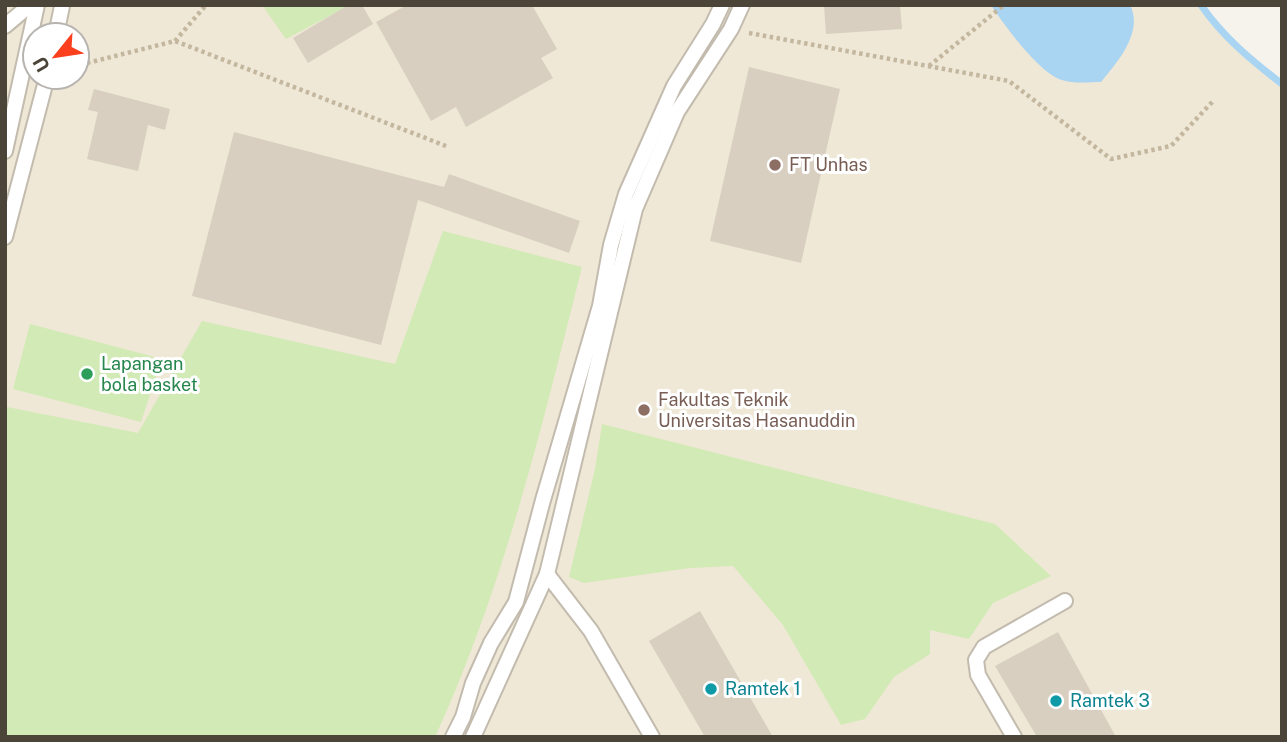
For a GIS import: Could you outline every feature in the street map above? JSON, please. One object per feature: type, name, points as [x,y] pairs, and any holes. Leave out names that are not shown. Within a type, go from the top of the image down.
[{"type":"lane","points":[[5,26],[30,5]]},
{"type":"lane","points":[[5,151],[37,5]]},
{"type":"lane","points":[[60,6],[68,5]]},
{"type":"lane","points":[[453,737],[463,718],[473,683],[491,643],[516,602],[546,487],[600,306],[611,245],[626,194],[674,86],[722,5]]},
{"type":"lane","points":[[474,737],[547,574],[635,209],[677,112],[731,29],[742,5]]},
{"type":"lane","points":[[5,237],[43,91]]},
{"type":"lane","points":[[547,574],[591,631],[652,737]]},
{"type":"lane","points":[[1014,737],[978,675],[975,660],[984,647],[1065,601]]},
{"type":"path","points":[[175,41],[206,5]]},
{"type":"path","points":[[929,66],[1004,5]]},
{"type":"path","points":[[731,29],[1009,81],[1111,159],[1171,146],[1214,100]]},
{"type":"path","points":[[91,62],[175,41],[446,146]]},
{"type":"shaded area","name":"Fakultas Teknik Universitas Hasanuddin","points":[[5,5],[1201,5],[1214,25],[1239,50],[1282,84],[1282,737],[5,737]]},
{"type":"green space","points":[[262,5],[350,5],[286,39]]},
{"type":"green space","points":[[443,231],[582,267],[536,446],[501,564],[481,623],[435,737],[5,737],[7,407],[138,433],[202,321],[395,364]]},
{"type":"green space","name":"Lapangan bola basket","points":[[30,324],[162,359],[141,422],[13,389]]},
{"type":"green space","points":[[602,424],[995,524],[1051,576],[993,603],[969,639],[930,630],[930,654],[894,677],[865,719],[841,725],[783,625],[733,566],[690,568],[584,583],[569,577],[595,469]]},
{"type":"water","points":[[991,5],[1130,5],[1134,26],[1127,46],[1101,82],[1071,82],[1053,76],[1043,69],[1013,36]]},
{"type":"building","points":[[348,5],[362,5],[373,24],[308,63],[293,38]]},
{"type":"building","points":[[407,5],[532,5],[557,49],[541,58],[553,78],[466,127],[456,107],[431,121],[376,22]]},
{"type":"building","points":[[824,5],[900,5],[902,29],[826,34]]},
{"type":"building","name":"FT Unhas","points":[[749,67],[840,89],[801,263],[710,241]]},
{"type":"building","points":[[94,89],[170,109],[165,130],[148,125],[138,171],[87,159],[98,112],[88,110]]},
{"type":"building","points":[[234,132],[444,187],[449,174],[580,221],[569,253],[418,200],[381,345],[192,296]]},
{"type":"building","name":"Ramtek 1","points":[[700,611],[773,737],[705,737],[649,641]]},
{"type":"building","name":"Ramtek 3","points":[[1058,632],[1116,737],[1037,737],[995,666]]},
{"type":"waterway","points":[[1201,5],[1238,48],[1282,84]]},
{"type":"place","name":"FT Unhas","points":[[775,165]]},
{"type":"place","name":"Lapangan bola basket","points":[[87,374]]},
{"type":"place","name":"Fakultas Teknik Universitas Hasanuddin","points":[[644,410]]},
{"type":"place","name":"Ramtek 1","points":[[711,689]]},
{"type":"place","name":"Ramtek 3","points":[[1056,701]]}]
